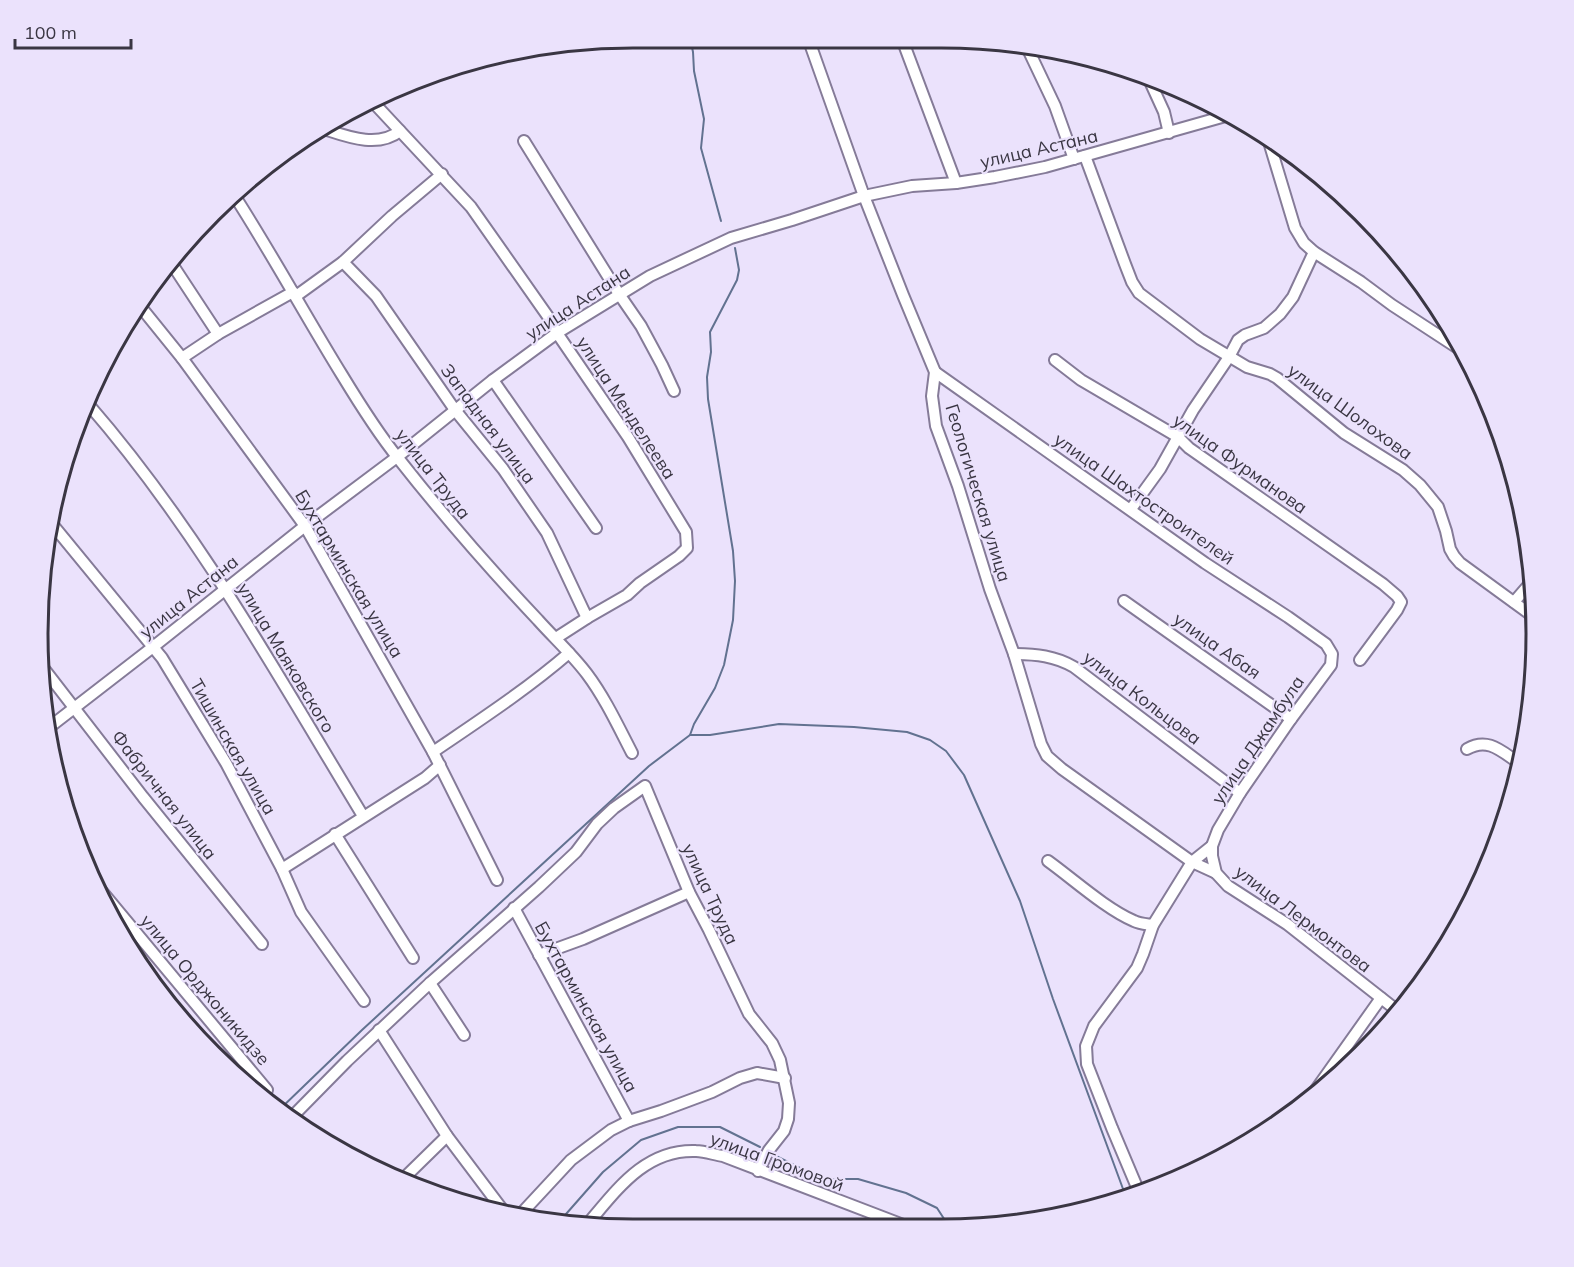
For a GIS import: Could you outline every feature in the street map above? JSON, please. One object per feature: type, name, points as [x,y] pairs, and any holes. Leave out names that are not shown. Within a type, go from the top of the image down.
[{"type":"street","name":"Геологическая улица","points":[[812,48],[864,196],[935,372],[932,396],[936,426],[1014,654],[1041,744],[1047,756]]},
{"type":"street","points":[[905,48],[956,183]]},
{"type":"street","name":"улица Шолохова","points":[[1031,55],[1080,158],[1132,282],[1139,293],[1200,339],[1229,357],[1248,368],[1277,378],[1344,433],[1403,470],[1434,500],[1454,556],[1525,611]]},
{"type":"street","points":[[1153,88],[1164,112],[1169,133]]},
{"type":"street","name":"улица Менделеева","points":[[378,107],[471,207],[628,436],[686,532],[687,548],[679,556],[640,583],[627,595],[587,618]]},
{"type":"street","name":"улица Астана","points":[[55,723],[494,380],[557,333],[650,276],[731,238],[864,196],[912,186],[956,183],[1045,167],[1218,118]]},
{"type":"street","points":[[332,132],[359,140],[382,140],[393,137],[400,131]]},
{"type":"street","points":[[524,141],[641,326],[674,392]]},
{"type":"street","points":[[1272,151],[1295,228],[1304,243],[1448,342]]},
{"type":"street","points":[[182,358],[218,334],[294,294],[343,262],[392,216],[442,174]]},
{"type":"street","name":"улица Труда","points":[[238,201],[362,406],[397,457],[456,530],[586,673],[603,697],[632,753]]},
{"type":"street","points":[[1131,509],[1160,469],[1238,340],[1264,328],[1280,314],[1293,297],[1314,252]]},
{"type":"street","name":"Западная улица","points":[[343,262],[376,296],[455,410],[502,469],[547,532],[587,618]]},
{"type":"street","points":[[175,269],[218,334]]},
{"type":"street","name":"Бухтарминская улица","points":[[145,312],[182,358],[305,526],[348,598],[433,752],[497,880]]},
{"type":"street","name":"улица Фурманова","points":[[1055,360],[1081,380],[1178,437],[1189,448],[1397,596],[1401,602],[1397,610],[1360,660]]},
{"type":"street","name":"улица Шахтостроителей","points":[[935,372],[1205,563],[1288,617],[1326,644],[1332,654]]},
{"type":"street","points":[[494,380],[596,528]]},
{"type":"street","name":"улица Маяковского","points":[[93,409],[149,478],[225,589],[363,816]]},
{"type":"street","name":"Тишинская улица","points":[[57,530],[162,658],[226,763],[282,868],[301,912],[363,1001]]},
{"type":"street","points":[[1514,602],[1524,590]]},
{"type":"street","name":"улица Абая","points":[[1124,601],[1291,719]]},
{"type":"street","points":[[556,638],[587,618]]},
{"type":"street","points":[[433,752],[507,703],[569,653]]},
{"type":"street","name":"улица Кольцова","points":[[1014,654],[1049,657],[1062,660],[1074,667],[1240,793]]},
{"type":"street","name":"улица Джамбула","points":[[1153,925],[1192,862],[1212,851],[1218,830],[1240,793],[1331,665],[1332,654]]},
{"type":"street","name":"Фабричная улица","points":[[49,676],[143,797],[262,944]]},
{"type":"street","points":[[1467,749],[1485,743],[1496,747],[1512,758]]},
{"type":"street","name":"улица Лермонтова","points":[[1047,756],[1192,862],[1216,873],[1228,886],[1287,924],[1392,1006]]},
{"type":"street","points":[[282,868],[425,778],[440,765]]},
{"type":"street","name":"улица Труда","points":[[514,908],[576,852],[597,824],[614,808],[645,786],[689,892],[749,1014],[772,1043],[780,1060],[789,1103],[788,1119],[784,1131],[769,1150],[758,1171]]},
{"type":"street","points":[[335,834],[413,958]]},
{"type":"street","name":"улица Лермонтова","points":[[1212,851],[1216,873]]},
{"type":"street","points":[[1048,861],[1110,908],[1132,921],[1153,925],[1137,968],[1094,1026],[1086,1046],[1087,1064],[1136,1185]]},
{"type":"street","points":[[539,955],[583,939],[689,892]]},
{"type":"street","points":[[297,1112],[429,983],[514,908]]},
{"type":"street","name":"Бухтарминская улица","points":[[514,908],[630,1121]]},
{"type":"street","name":"улица Орджоникидзе","points":[[118,911],[267,1090]]},
{"type":"street","points":[[429,983],[464,1035]]},
{"type":"street","points":[[1327,1074],[1381,998]]},
{"type":"street","points":[[379,1030],[447,1136],[496,1203]]},
{"type":"street","points":[[525,1209],[571,1160],[611,1130],[712,1092],[740,1078],[758,1073],[784,1078]]},
{"type":"street","points":[[408,1174],[447,1136]]},
{"type":"street","name":"улица Громовой","points":[[593,1218],[619,1186],[644,1165],[675,1152],[697,1151],[723,1156],[886,1219]]},
{"type":"waterway","points":[[692,48],[694,71],[704,119],[701,148],[721,221]]},
{"type":"waterway","points":[[690,735],[715,688],[724,665],[733,620],[735,581],[733,551],[708,399],[707,377],[711,352],[710,332],[737,280],[739,270],[735,248]]},
{"type":"waterway","points":[[285,1104],[362,1030],[649,766],[690,735],[710,735],[779,724],[907,732],[930,740],[946,751],[964,775],[1020,901],[1053,999],[1123,1190]]},
{"type":"waterway","points":[[565,1215],[603,1172],[641,1140],[678,1127],[720,1127],[760,1147]]},
{"type":"waterway","points":[[772,1154],[822,1179],[858,1179],[906,1193],[937,1208],[944,1219]]}]
